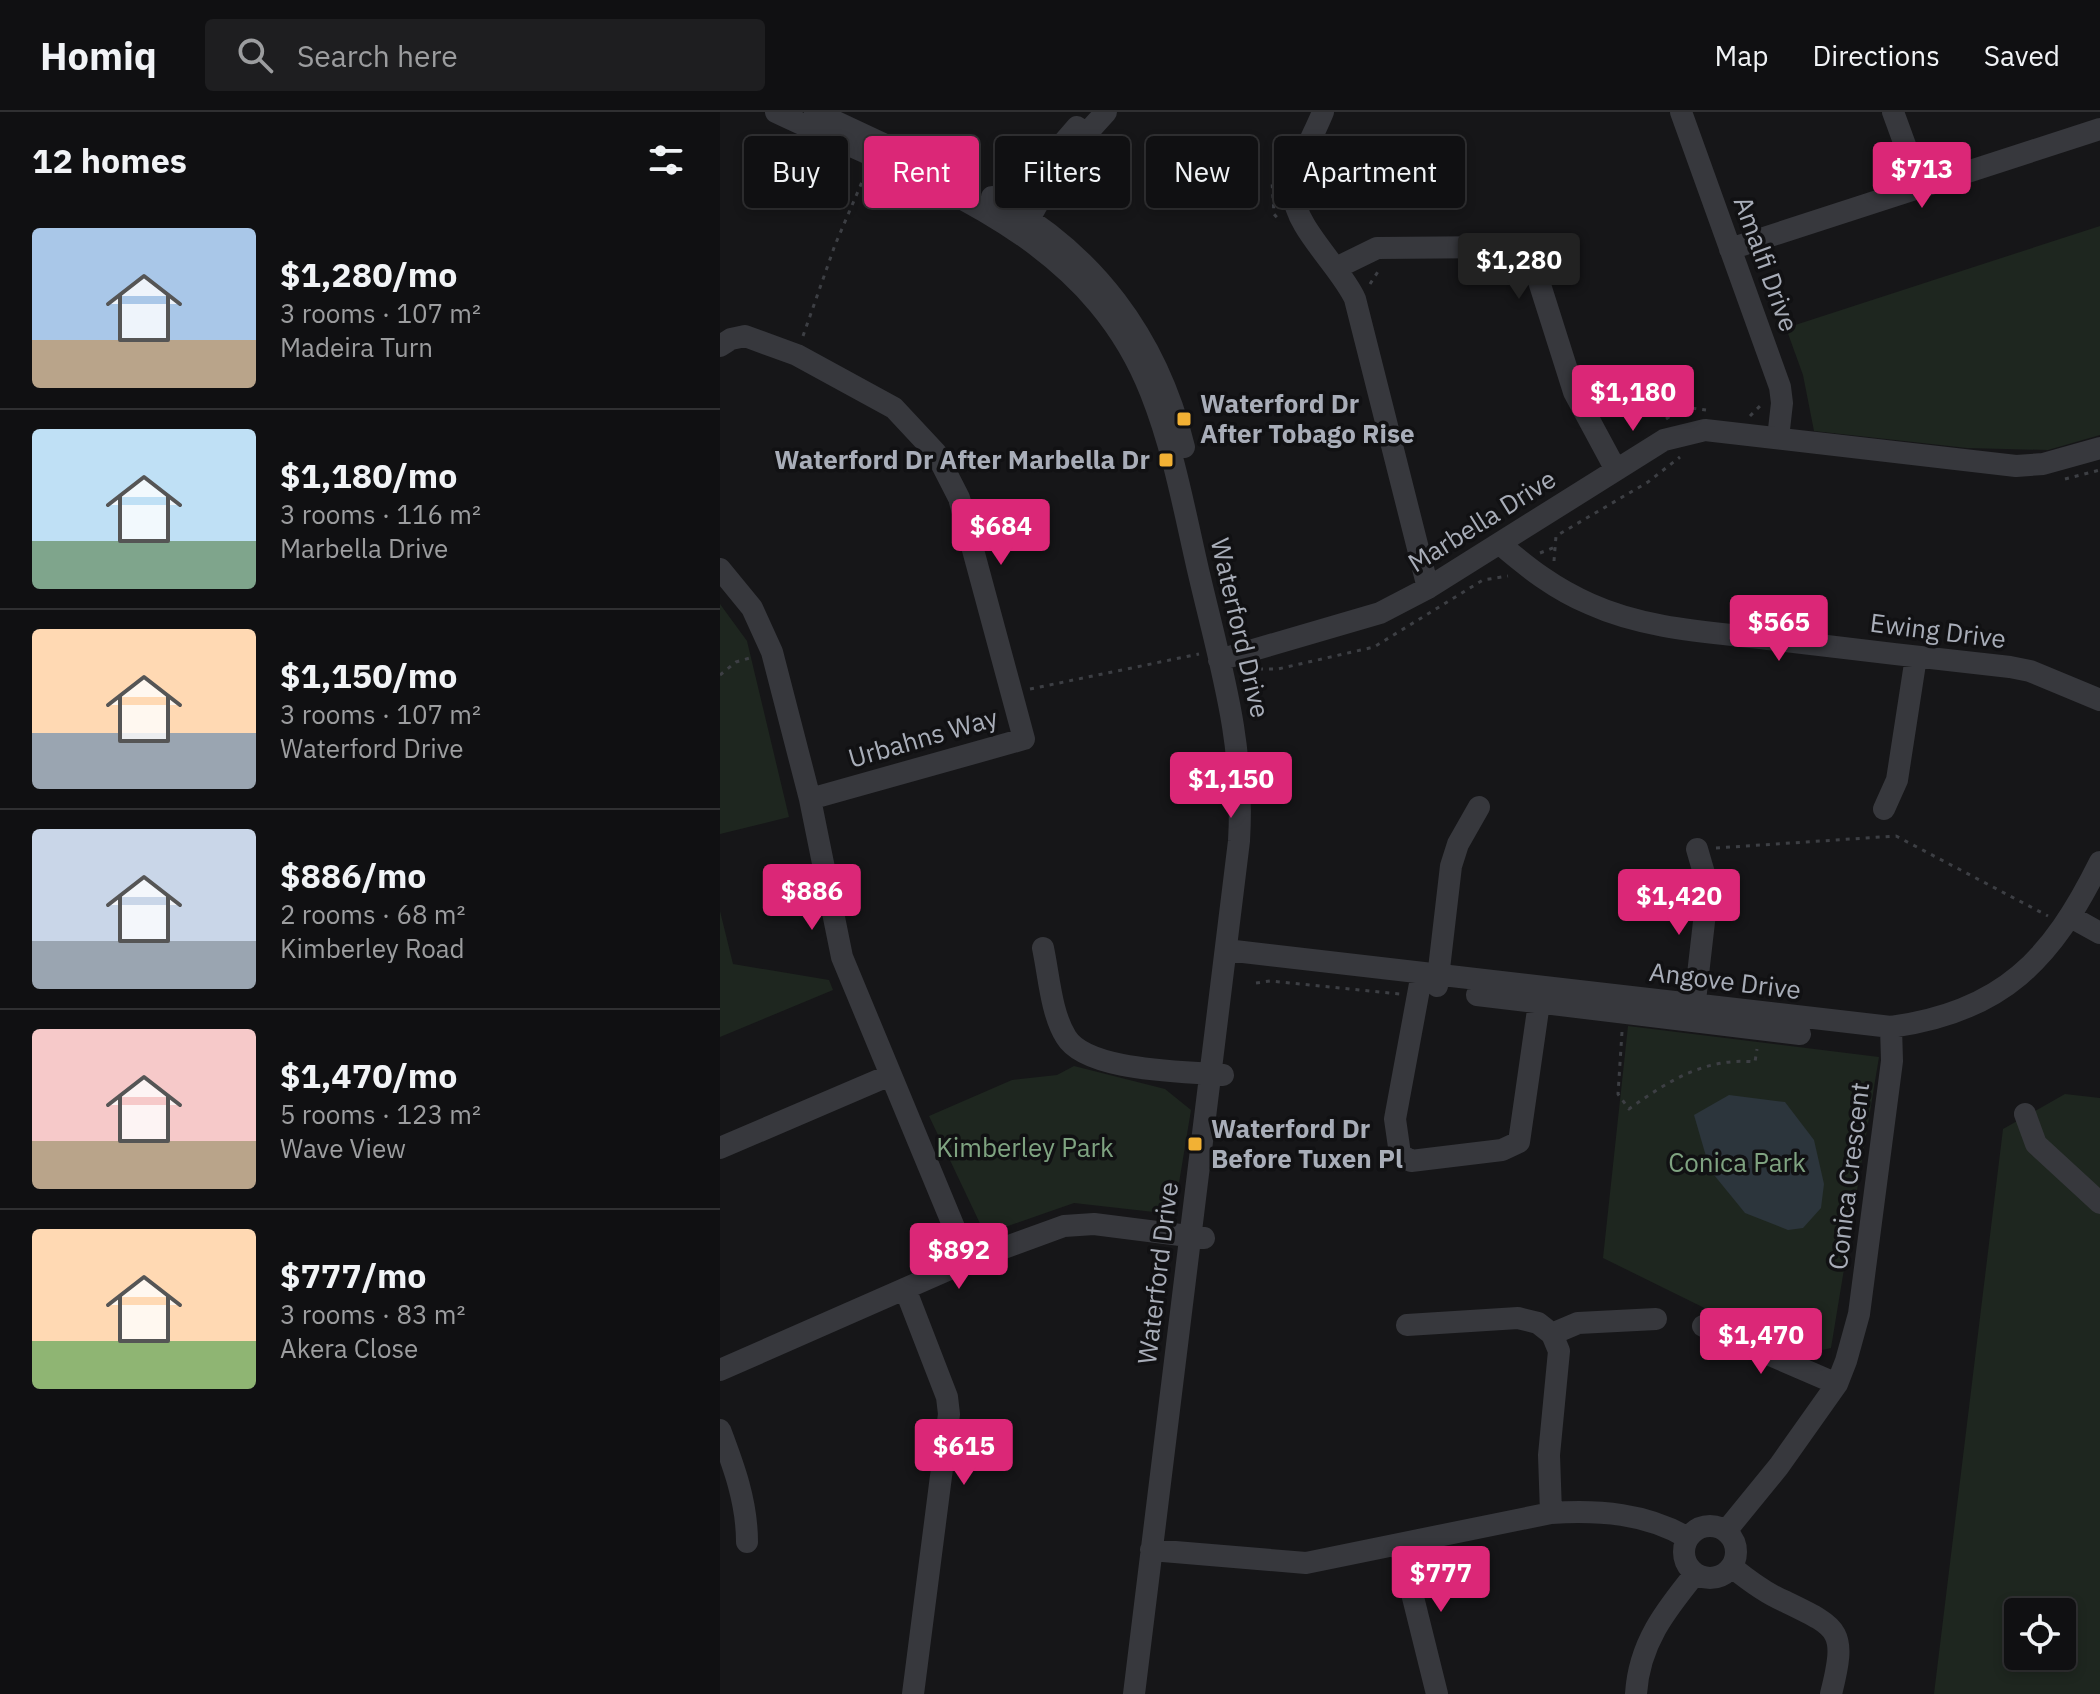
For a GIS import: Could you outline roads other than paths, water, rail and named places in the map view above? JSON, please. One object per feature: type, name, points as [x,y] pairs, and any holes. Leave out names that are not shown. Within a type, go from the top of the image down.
[{"type":"street","name":"Waterford Drive","points":[[776,112],[1020,222]]},
{"type":"street","name":"Waterford Drive","points":[[815,112],[928,164],[1020,222],[1096,274],[1139,332],[1165,385],[1183,444],[1223,656],[1255,762],[1254,834],[1232,959],[1158,1550],[1134,1694]]},
{"type":"street","points":[[1020,222],[1051,157],[1075,131],[1086,112]]},
{"type":"street","points":[[1020,222],[1048,185],[1068,168],[1087,133],[1106,112]]},
{"type":"street","points":[[1323,112],[1298,173],[1294,202],[1301,219],[1338,267],[1357,306],[1428,588]]},
{"type":"street","name":"Amalfi Drive","points":[[1681,112],[1780,387],[1782,403],[1778,438]]},
{"type":"street","points":[[1893,112],[1920,186]]},
{"type":"street","points":[[1730,249],[2100,129]]},
{"type":"street","points":[[1338,267],[1364,253],[1386,247],[1503,247],[1524,255],[1535,269],[1574,392],[1616,470]]},
{"type":"street","name":"Urbahns Way","points":[[720,346],[731,339],[745,336],[797,355],[894,408],[936,453],[959,498],[1024,739],[810,799]]},
{"type":"street","name":"Marbella Drive","points":[[1223,656],[1353,623],[1428,588],[1664,440],[1690,431],[1778,438],[2016,466],[2043,464],[2100,448]]},
{"type":"street","name":"Ewing Drive","points":[[1500,544],[1533,573],[1559,589],[1593,606],[1633,618],[1689,630],[2030,671],[2100,700]]},
{"type":"street","points":[[720,569],[752,608],[772,652],[810,799],[842,957],[888,1076],[968,1261]]},
{"type":"street","points":[[1884,809],[1897,780],[1916,657]]},
{"type":"street","points":[[1479,807],[1458,844],[1451,866],[1429,982],[1395,1119],[1397,1146],[1404,1158],[1411,1161],[1502,1150],[1519,1142],[1539,1003]]},
{"type":"street","points":[[1694,1014],[1708,887],[1697,849]]},
{"type":"street","name":"Angove Drive","points":[[2081,925],[2100,862]]},
{"type":"street","name":"Angove Drive","points":[[1232,959],[1694,1014],[1840,1038],[1947,1030],[1983,1017],[2029,988],[2100,897]]},
{"type":"street","points":[[1043,948],[1060,1023],[1076,1050],[1104,1061],[1217,1074]]},
{"type":"street","name":"Angove Drive","points":[[1429,982],[1539,1003],[1694,1014]]},
{"type":"street","name":"Conica Crescent","points":[[1726,1531],[1779,1466],[1837,1384],[1859,1314],[1891,1070],[1891,1033]]},
{"type":"street","points":[[720,1148],[888,1076]]},
{"type":"street","points":[[2025,1114],[2036,1144],[2100,1203]]},
{"type":"street","points":[[720,1370],[906,1291],[968,1261],[1050,1230],[1078,1224],[1197,1238]]},
{"type":"street","points":[[906,1291],[942,1383],[949,1414],[913,1694]]},
{"type":"street","points":[[1407,1325],[1518,1318],[1538,1323],[1552,1334],[1559,1351],[1549,1455],[1551,1513]]},
{"type":"street","points":[[1552,1334],[1578,1323],[1656,1319]]},
{"type":"street","points":[[1703,1326],[1837,1384]]},
{"type":"street","points":[[720,1430],[739,1480],[747,1542]]},
{"type":"street","points":[[1158,1550],[1291,1564],[1551,1513],[1621,1514],[1688,1538]]},
{"type":"street","points":[[1702,1527],[1726,1531],[1736,1546],[1732,1567],[1717,1578],[1695,1574],[1684,1556],[1688,1538],[1702,1527]]},
{"type":"street","points":[[1400,1545],[1437,1694]]},
{"type":"street","name":"Waterford Drive","points":[[1148,1694],[1158,1550]]},
{"type":"street","points":[[1732,1567],[1781,1600],[1824,1620],[1833,1629],[1840,1652],[1831,1694]]},
{"type":"street","points":[[1636,1694],[1640,1664],[1653,1630],[1695,1574]]},
{"type":"place","name":"Waterford Dr After Tobago Rise","points":[[1184,419]]},
{"type":"place","name":"Waterford Dr After Marbella Dr","points":[[1166,460]]},
{"type":"place","name":"Waterford Dr Before Tuxen Pl","points":[[1195,1144]]},
{"type":"park label","name":"Kimberley Park","points":[[1025,1148]]},
{"type":"park label","name":"Conica Park","points":[[1737,1163]]}]
